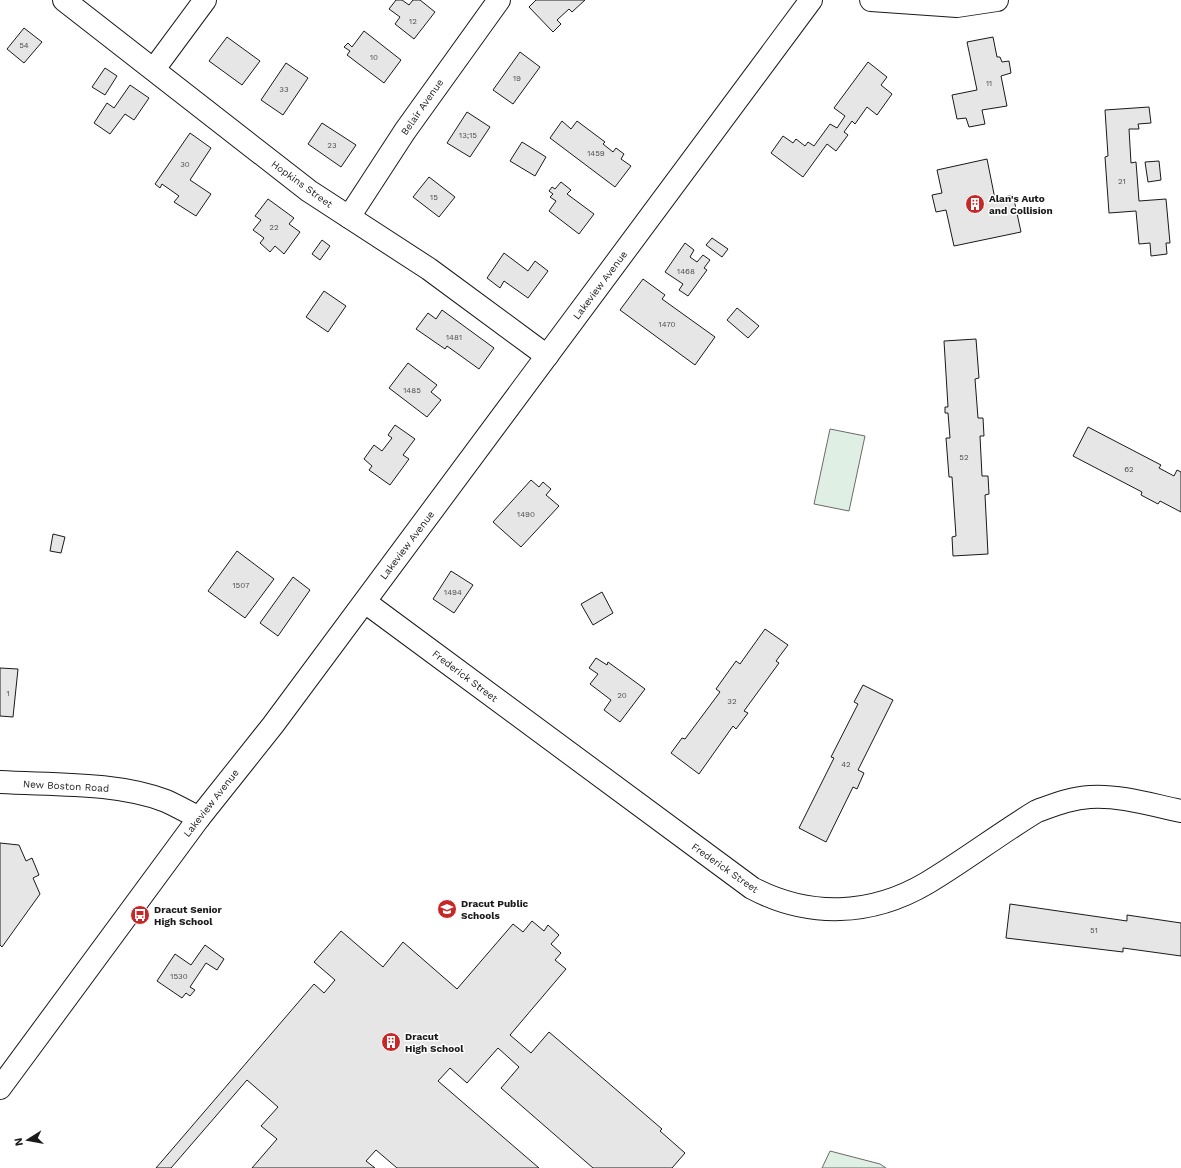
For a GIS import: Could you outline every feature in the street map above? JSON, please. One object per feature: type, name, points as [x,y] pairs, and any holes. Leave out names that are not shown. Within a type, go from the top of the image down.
[{"type":"street","name":"Hopkins Street","points":[[64,0],[309,191],[429,268],[547,356]]},
{"type":"street","points":[[154,69],[205,0]]},
{"type":"street","name":"Belair Avenue","points":[[349,217],[405,131],[499,0]]},
{"type":"street","name":"Lakeview Avenue","points":[[0,1088],[199,818],[273,725],[365,602],[811,0]]},
{"type":"street","points":[[871,0],[957,6],[997,0]]},
{"type":"street","name":"Frederick Street","points":[[365,602],[746,884],[764,894],[788,904],[813,908],[836,909],[862,907],[889,900],[926,884],[1037,811],[1072,800],[1089,797],[1125,799],[1181,811]]},
{"type":"street","name":"New Boston Road","points":[[0,782],[101,786],[141,794],[165,801],[199,818]]},
{"type":"green space","points":[[830,429],[865,436],[849,511],[814,504]]},
{"type":"green space","points":[[830,1151],[880,1164],[886,1168],[822,1168]]},
{"type":"building","points":[[396,0],[402,0],[409,5],[413,0],[420,0],[435,12],[414,39],[395,24],[400,17],[389,9]]},
{"type":"building","points":[[536,0],[585,0],[572,12],[569,9],[557,20],[561,24],[553,32],[529,7]]},
{"type":"building","points":[[24,28],[42,42],[24,63],[7,49]]},
{"type":"building","points":[[364,31],[401,60],[384,83],[347,55],[350,51],[344,47],[348,43],[352,47]]},
{"type":"building","points":[[227,37],[260,61],[242,85],[209,61]]},
{"type":"building","points":[[993,37],[997,57],[1000,57],[1002,62],[1009,61],[1011,73],[1001,76],[1007,106],[982,110],[985,124],[969,127],[966,118],[957,119],[952,95],[977,90],[967,42]]},
{"type":"building","points":[[520,52],[540,67],[513,104],[493,90]]},
{"type":"building","points":[[868,62],[887,77],[881,85],[892,94],[877,115],[867,107],[855,124],[852,121],[844,132],[848,135],[836,151],[827,144],[803,177],[771,153],[783,136],[793,143],[796,139],[805,146],[808,142],[814,146],[830,124],[837,128],[845,116],[834,108]]},
{"type":"building","points":[[286,63],[308,78],[283,115],[261,100]]},
{"type":"building","points":[[105,68],[117,76],[105,95],[92,87]]},
{"type":"building","points":[[130,85],[149,98],[134,120],[125,114],[110,134],[94,123],[107,103],[114,108]]},
{"type":"building","points":[[1149,107],[1151,123],[1138,124],[1139,129],[1129,129],[1131,163],[1136,162],[1139,201],[1166,199],[1170,243],[1166,243],[1167,254],[1151,256],[1150,243],[1139,244],[1136,211],[1109,213],[1105,157],[1108,156],[1105,110]]},
{"type":"building","points":[[467,112],[490,127],[470,157],[447,143]]},
{"type":"building","points":[[562,121],[571,129],[577,121],[605,142],[603,144],[613,152],[616,148],[624,154],[621,159],[631,166],[615,187],[550,138]]},
{"type":"building","points":[[322,123],[356,145],[341,167],[308,144]]},
{"type":"building","points":[[190,133],[211,148],[190,180],[211,194],[196,216],[174,202],[179,196],[162,184],[160,188],[155,184]]},
{"type":"building","points":[[522,142],[546,157],[535,176],[510,161]]},
{"type":"building","name":"Alan's Auto and Collision","points":[[987,159],[995,199],[1013,195],[1021,232],[954,246],[946,210],[936,212],[932,195],[942,193],[937,170]]},
{"type":"building","points":[[1159,161],[1161,180],[1148,182],[1145,162]]},
{"type":"building","points":[[429,177],[455,197],[439,217],[413,197]]},
{"type":"building","points":[[561,182],[571,190],[567,194],[594,214],[579,234],[549,211],[556,201],[550,197],[553,194],[549,191],[552,187],[555,189]]},
{"type":"building","points":[[268,199],[294,218],[289,224],[300,232],[284,254],[275,246],[270,252],[260,243],[264,238],[253,230],[261,220],[255,216]]},
{"type":"building","points":[[712,238],[728,249],[722,257],[706,245]]},
{"type":"building","points":[[322,240],[330,246],[320,260],[312,254]]},
{"type":"building","points":[[685,243],[694,250],[690,257],[697,262],[703,255],[710,260],[704,268],[707,270],[688,296],[679,290],[683,284],[665,272]]},
{"type":"building","points":[[504,253],[528,271],[535,261],[548,271],[528,298],[504,281],[500,288],[487,278]]},
{"type":"building","points":[[643,279],[665,295],[662,299],[715,337],[695,365],[620,310]]},
{"type":"building","points":[[324,291],[346,306],[328,332],[306,317]]},
{"type":"building","points":[[737,308],[759,326],[748,338],[727,320]]},
{"type":"building","points":[[442,310],[494,348],[479,369],[447,346],[445,349],[416,329],[428,313],[436,319]]},
{"type":"building","points":[[976,339],[979,378],[975,379],[978,418],[983,418],[984,436],[980,436],[982,476],[988,476],[989,494],[985,495],[988,554],[953,556],[952,537],[956,536],[952,477],[949,477],[946,438],[950,438],[948,413],[945,413],[945,407],[948,407],[944,341]]},
{"type":"building","points":[[408,363],[437,385],[431,392],[441,400],[427,417],[389,388]]},
{"type":"building","points":[[395,425],[415,439],[403,455],[409,459],[390,485],[369,470],[372,466],[364,459],[374,445],[382,451],[392,438],[388,435]]},
{"type":"building","points":[[1088,427],[1161,465],[1159,468],[1174,476],[1177,470],[1181,472],[1181,512],[1160,501],[1158,504],[1141,495],[1142,492],[1073,456]]},
{"type":"building","points":[[531,480],[539,487],[543,482],[551,489],[546,495],[559,506],[521,547],[493,522]]},
{"type":"building","points":[[53,534],[65,537],[61,553],[50,551]]},
{"type":"building","points":[[237,551],[274,579],[245,618],[208,591]]},
{"type":"building","points":[[451,571],[473,585],[454,613],[433,599]]},
{"type":"building","points":[[293,577],[310,590],[278,636],[260,623]]},
{"type":"building","points":[[602,592],[613,613],[593,625],[581,604]]},
{"type":"building","points":[[765,629],[788,645],[776,661],[779,663],[744,711],[748,713],[736,729],[733,726],[699,774],[671,753],[682,738],[685,739],[720,692],[716,689],[736,661],[740,664]]},
{"type":"building","points":[[596,658],[607,665],[608,662],[645,689],[620,722],[604,710],[611,700],[590,684],[598,674],[589,668]]},
{"type":"building","points":[[0,668],[18,669],[13,717],[0,716]]},
{"type":"building","points":[[863,685],[893,700],[858,770],[864,773],[857,789],[853,787],[826,842],[799,828],[834,758],[831,757],[858,704],[854,702]]},
{"type":"building","points":[[0,843],[19,845],[26,861],[32,858],[39,875],[33,878],[40,894],[2,947],[0,945]]},
{"type":"building","points":[[1010,904],[1127,921],[1127,915],[1181,923],[1181,956],[1123,948],[1123,952],[1006,938]]},
{"type":"building","name":"Dracut High School","points":[[532,921],[544,931],[548,925],[559,935],[551,944],[561,953],[555,960],[566,969],[510,1035],[531,1053],[549,1032],[662,1129],[660,1131],[685,1153],[672,1168],[593,1168],[501,1088],[519,1067],[498,1048],[467,1083],[450,1068],[438,1081],[539,1168],[397,1168],[376,1150],[366,1161],[375,1168],[252,1168],[277,1139],[261,1126],[278,1107],[247,1080],[171,1168],[156,1168],[314,984],[324,993],[335,980],[314,962],[341,931],[383,967],[403,942],[457,989],[513,924],[523,932]]},
{"type":"building","points":[[205,945],[224,959],[217,970],[206,963],[190,987],[195,990],[190,996],[186,993],[182,998],[157,981],[175,954],[191,965]]},
{"type":"place","name":"Alan's Auto and Collision","points":[[975,204]]},
{"type":"place","name":"Dracut Public Schools","points":[[447,909]]},
{"type":"place","name":"Dracut Senior High School","points":[[140,915]]},
{"type":"place","name":"Dracut High School","points":[[391,1042]]}]
